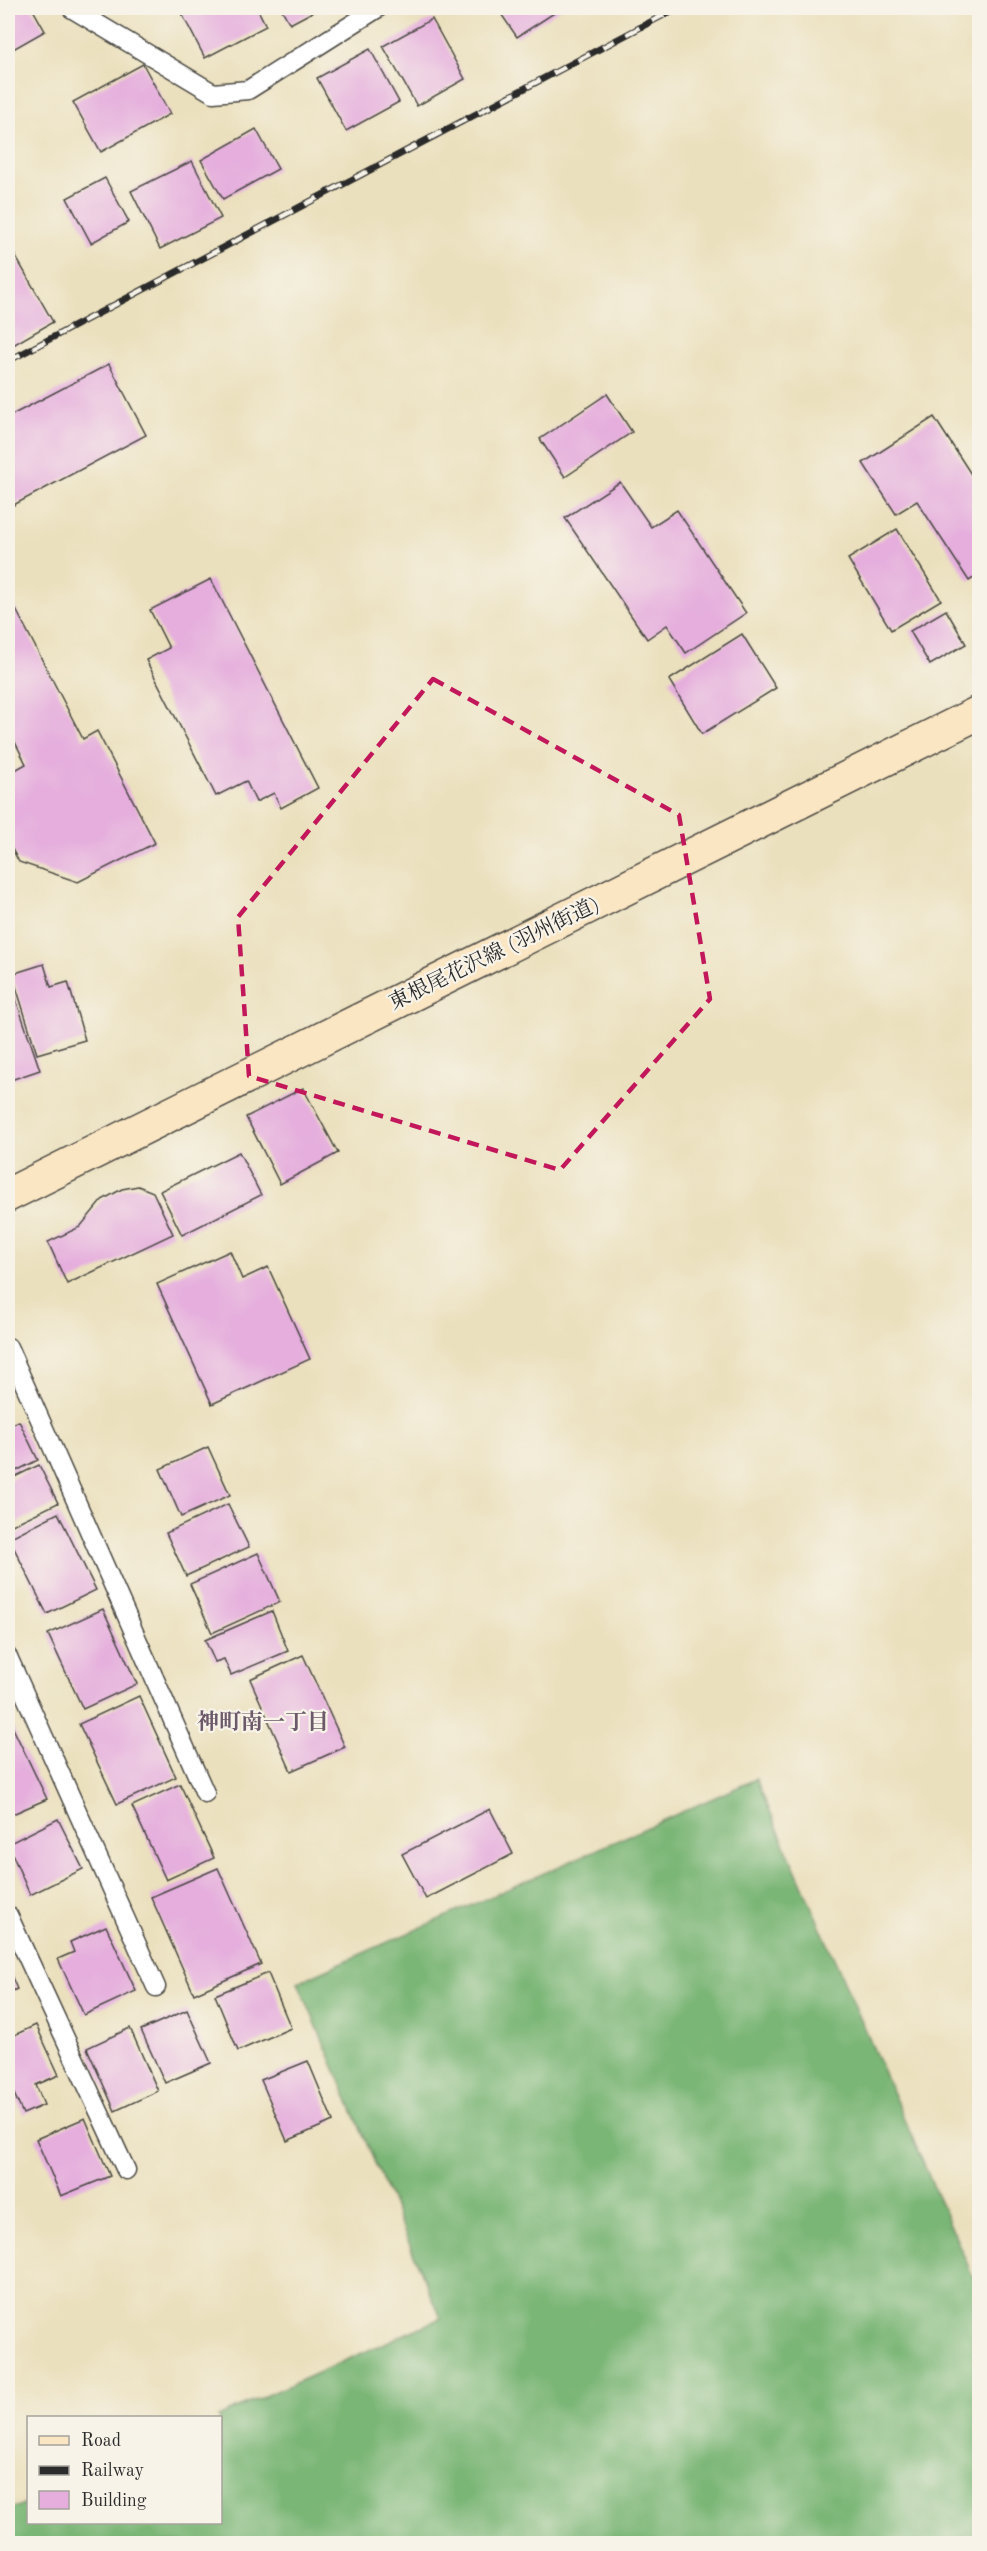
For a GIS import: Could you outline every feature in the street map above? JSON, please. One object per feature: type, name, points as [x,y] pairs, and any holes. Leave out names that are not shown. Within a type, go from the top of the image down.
[{"type":"main road","name":"東根尾花沢線 (羽州街道)","points":[[8,1195],[980,712]]},
{"type":"lane","points":[[71,8],[213,93],[248,90],[378,8]]},
{"type":"lane","points":[[8,1347],[205,1793]]},
{"type":"lane","points":[[8,1657],[156,1987]]},
{"type":"lane","points":[[8,1915],[126,2170]]},
{"type":"highlighted area","points":[[433,679],[679,815],[710,999],[560,1170],[249,1076],[238,917]]},
{"type":"green space","points":[[756,1779],[979,2291],[979,2543],[8,2543],[8,2511],[27,2502],[27,2524],[222,2524],[220,2416],[441,2318],[298,1982]]},
{"type":"building","points":[[8,8],[32,8],[45,31],[8,52]]},
{"type":"building","points":[[179,8],[257,8],[266,26],[205,58]]},
{"type":"building","points":[[281,8],[320,8],[290,24]]},
{"type":"building","points":[[497,8],[562,8],[517,37]]},
{"type":"building","points":[[432,19],[465,79],[417,106],[383,46]]},
{"type":"building","points":[[370,49],[399,102],[346,131],[317,78]]},
{"type":"building","points":[[143,64],[170,114],[101,152],[73,102]]},
{"type":"building","points":[[256,129],[278,169],[223,199],[201,160]]},
{"type":"building","points":[[192,161],[221,218],[160,249],[131,191]]},
{"type":"building","points":[[105,178],[129,222],[91,243],[67,198]]},
{"type":"building","points":[[8,243],[53,322],[8,348]]},
{"type":"building","points":[[109,364],[146,435],[8,508],[8,417]]},
{"type":"building","points":[[607,394],[632,432],[565,477],[540,439]]},
{"type":"building","points":[[934,417],[980,488],[980,574],[969,581],[917,501],[896,514],[863,463]]},
{"type":"building","points":[[620,482],[651,527],[677,510],[746,613],[686,653],[667,625],[647,639],[565,518]]},
{"type":"building","points":[[897,529],[941,600],[891,630],[848,559]]},
{"type":"building","points":[[211,579],[318,788],[281,808],[274,793],[256,802],[246,781],[216,796],[146,660],[169,648],[150,610]]},
{"type":"building","points":[[8,594],[83,739],[97,731],[155,843],[78,882],[19,862],[12,849],[8,851],[8,774],[26,764],[8,728]]},
{"type":"building","points":[[946,610],[966,644],[930,665],[910,631]]},
{"type":"building","points":[[742,634],[776,688],[702,734],[669,680]]},
{"type":"building","points":[[44,964],[51,987],[68,982],[85,1040],[37,1054],[12,974]]},
{"type":"building","points":[[8,976],[40,1070],[8,1081]]},
{"type":"building","points":[[303,1088],[338,1153],[280,1184],[246,1117]]},
{"type":"building","points":[[239,1152],[261,1195],[182,1235],[160,1191]]},
{"type":"building","points":[[138,1186],[153,1192],[173,1234],[67,1284],[48,1242],[80,1227],[102,1200],[122,1189]]},
{"type":"building","points":[[230,1251],[242,1279],[268,1267],[310,1359],[212,1404],[157,1284]]},
{"type":"building","points":[[19,1421],[38,1460],[8,1475],[8,1426]]},
{"type":"building","points":[[208,1447],[230,1495],[181,1517],[160,1469]]},
{"type":"building","points":[[39,1465],[58,1503],[10,1526],[8,1480]]},
{"type":"building","points":[[228,1504],[249,1547],[186,1576],[166,1533]]},
{"type":"building","points":[[58,1513],[96,1590],[47,1614],[9,1538]]},
{"type":"building","points":[[258,1553],[280,1602],[212,1633],[190,1584]]},
{"type":"building","points":[[103,1609],[137,1684],[83,1709],[48,1634]]},
{"type":"building","points":[[272,1611],[288,1651],[231,1675],[224,1659],[215,1662],[205,1640]]},
{"type":"building","points":[[303,1655],[345,1747],[291,1771],[250,1679]]},
{"type":"building","points":[[139,1696],[176,1777],[117,1804],[79,1724]]},
{"type":"building","points":[[11,1724],[47,1799],[8,1816],[8,1725]]},
{"type":"building","points":[[180,1784],[214,1858],[166,1880],[132,1806]]},
{"type":"building","points":[[490,1809],[513,1854],[426,1899],[402,1854]]},
{"type":"building","points":[[58,1819],[83,1869],[30,1895],[8,1844]]},
{"type":"building","points":[[218,1868],[261,1964],[194,1994],[151,1897]]},
{"type":"building","points":[[106,1926],[136,1991],[84,2015],[58,1959],[74,1952],[70,1942]]},
{"type":"building","points":[[8,1968],[17,1989],[8,1993]]},
{"type":"building","points":[[268,1973],[291,2028],[238,2051],[215,1995]]},
{"type":"building","points":[[187,2010],[211,2063],[165,2083],[141,2030]]},
{"type":"building","points":[[36,2025],[59,2075],[36,2085],[44,2105],[23,2114],[8,2080],[8,2038]]},
{"type":"building","points":[[130,2028],[158,2091],[115,2111],[87,2048]]},
{"type":"building","points":[[308,2061],[333,2121],[287,2141],[261,2080]]},
{"type":"building","points":[[85,2118],[110,2176],[61,2196],[36,2139]]},
{"type":"railway","points":[[8,361],[677,8]]},
{"type":"district","name":"神町南一丁目","points":[[263,1721]]}]
